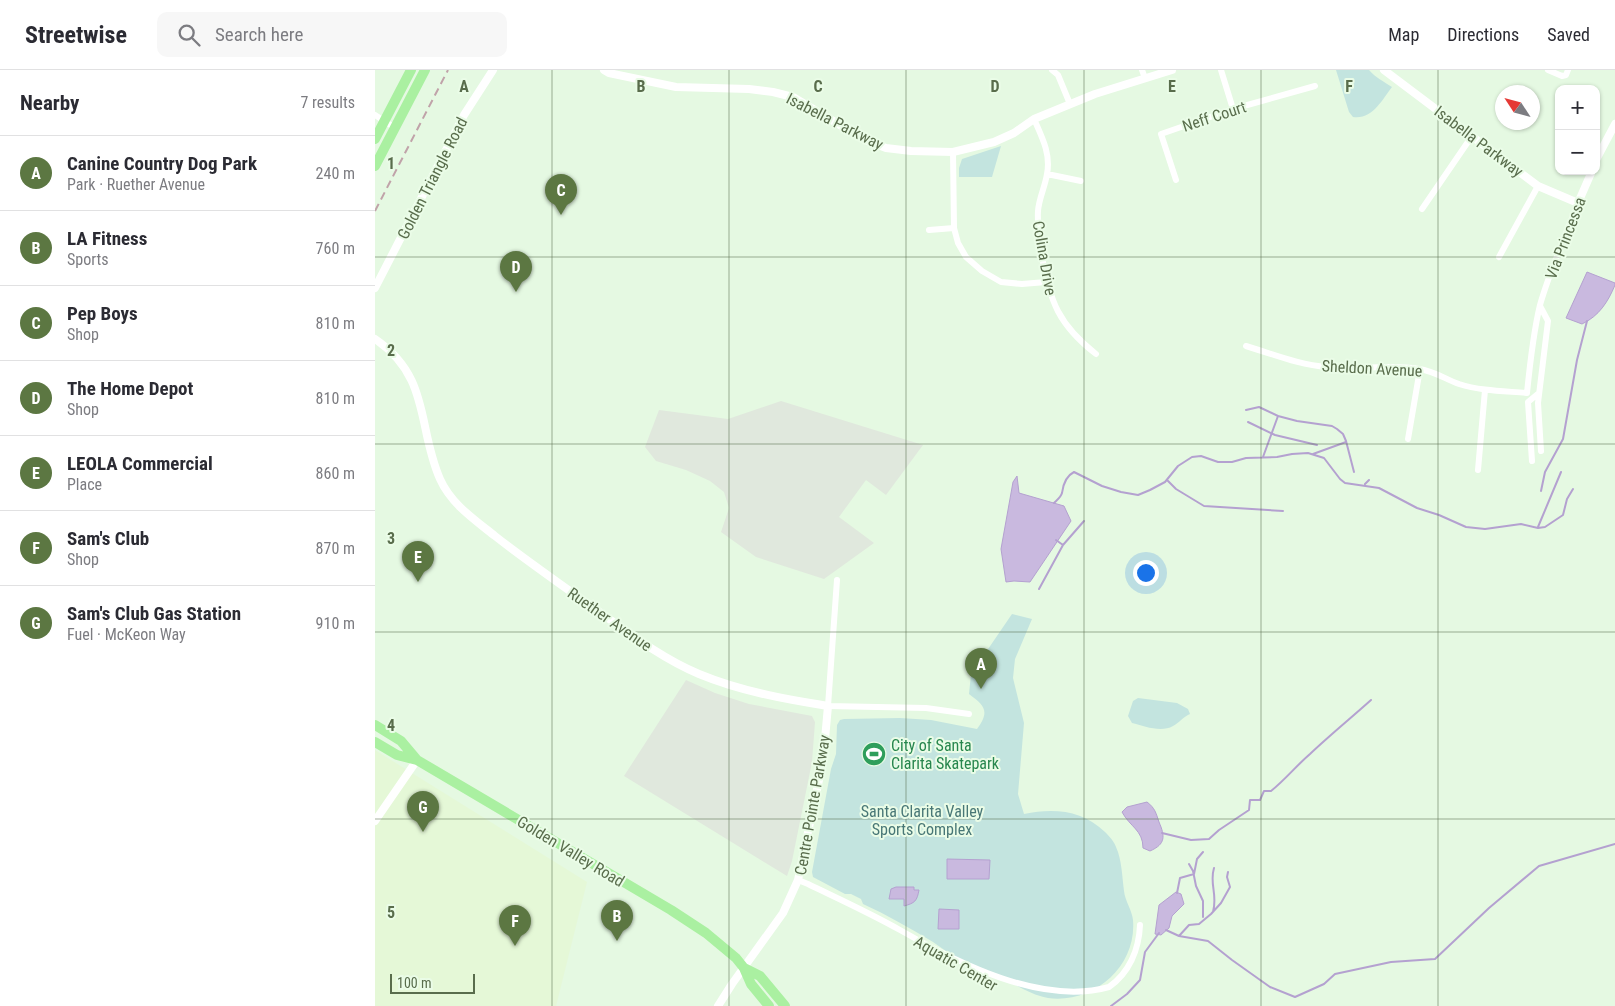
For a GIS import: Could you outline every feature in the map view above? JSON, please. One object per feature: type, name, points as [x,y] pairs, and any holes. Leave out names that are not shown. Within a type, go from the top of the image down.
[{"type":"main road","points":[[375,139],[411,70]]},
{"type":"main road","points":[[375,166],[425,70]]},
{"type":"main road","name":"Golden Valley Road","points":[[375,725],[401,741],[417,760]]},
{"type":"main road","name":"Golden Valley Road","points":[[375,742],[397,755],[417,760],[671,910],[706,933],[744,968],[751,984],[769,1006]]},
{"type":"main road","name":"Golden Valley Road","points":[[744,968],[759,976],[785,1006]]},
{"type":"street","name":"Golden Triangle Road","points":[[375,288],[464,115],[493,70]]},
{"type":"street","name":"Isabella Parkway","points":[[604,70],[609,73],[676,87],[749,89],[773,92],[793,97],[865,140],[886,148],[911,151],[953,152],[994,142],[1014,133],[1034,120],[1143,74],[1172,70]]},
{"type":"street","points":[[1052,70],[1058,75],[1070,104]]},
{"type":"street","points":[[1221,70],[1233,109]]},
{"type":"street","name":"Isabella Parkway","points":[[1384,70],[1537,186],[1578,203]]},
{"type":"street","points":[[1548,70],[1562,76],[1566,75],[1568,70]]},
{"type":"street","name":"Neff Court","points":[[1176,180],[1161,134],[1233,109],[1315,86]]},
{"type":"street","points":[[375,115],[395,128]]},
{"type":"street","name":"Colina Drive","points":[[1034,120],[1046,146],[1047,174],[1041,192],[1038,212],[1040,244],[1047,282],[1053,302],[1062,320],[1085,346],[1096,354]]},
{"type":"street","points":[[1600,152],[1615,124]]},
{"type":"street","points":[[1422,209],[1472,136]]},
{"type":"street","points":[[953,152],[954,228],[958,243],[966,257],[982,271],[1001,282],[1022,284],[1047,282]]},
{"type":"street","points":[[1047,174],[1081,181]]},
{"type":"street","name":"Via Princessa","points":[[1527,393],[1532,348],[1540,306],[1558,253],[1590,175]]},
{"type":"street","points":[[1499,257],[1537,186]]},
{"type":"street","points":[[929,230],[954,228]]},
{"type":"street","points":[[1540,306],[1546,315],[1548,325],[1539,393],[1541,450]]},
{"type":"street","name":"Ruether Avenue","points":[[375,339],[399,361],[412,379],[440,480],[453,499],[468,515],[521,557],[675,663],[699,674],[740,688],[786,700],[828,706],[926,708],[969,714]]},
{"type":"street","name":"Sheldon Avenue","points":[[1246,346],[1300,363],[1329,367],[1389,366],[1420,369],[1458,383],[1485,390],[1527,393]]},
{"type":"street","points":[[1408,439],[1420,369]]},
{"type":"street","points":[[1478,470],[1485,390]]},
{"type":"street","points":[[1532,461],[1528,402],[1539,393]]},
{"type":"street","name":"Centre Pointe Parkway","points":[[719,1006],[783,913],[798,880],[823,761],[837,580]]},
{"type":"street","points":[[375,821],[417,760]]},
{"type":"street","name":"Aquatic Center","points":[[798,880],[896,928],[976,977]]},
{"type":"street","points":[[1094,997],[1112,985],[1128,967],[1139,941],[1140,926]]},
{"type":"shaded area","points":[[1587,272],[1615,283],[1615,285],[1602,308],[1582,324],[1566,318]]},
{"type":"shaded area","points":[[781,401],[923,445],[886,495],[866,480],[839,517],[874,543],[824,579],[756,557],[721,532],[729,508],[724,492],[710,481],[686,470],[656,461],[645,447],[659,410],[728,419]]},
{"type":"shaded area","points":[[1017,476],[1019,493],[1064,506],[1071,521],[1030,582],[1006,582],[1001,549],[1013,482]]},
{"type":"shaded area","points":[[686,680],[715,693],[749,704],[812,716],[815,722],[812,762],[792,861],[787,876],[624,776]]},
{"type":"shaded area","points":[[375,750],[587,882],[556,1006],[375,1006]]},
{"type":"shaded area","points":[[1147,802],[1155,811],[1163,835],[1159,845],[1150,851],[1143,848],[1141,837],[1122,812],[1127,807]]},
{"type":"shaded area","points":[[947,859],[990,860],[989,879],[947,879]]},
{"type":"shaded area","points":[[896,887],[914,887],[914,890],[919,890],[913,903],[904,906],[904,899],[889,899],[891,889]]},
{"type":"shaded area","points":[[1176,892],[1181,894],[1184,904],[1172,916],[1169,928],[1161,935],[1155,934],[1159,905]]},
{"type":"shaded area","points":[[939,909],[959,910],[959,929],[938,929]]},
{"type":"green space","points":[[1336,70],[1369,70],[1392,87],[1371,112],[1360,117],[1353,117],[1349,112]]},
{"type":"green space","points":[[1001,146],[992,177],[959,177],[962,159]]},
{"type":"green space","name":"Santa Clarita Valley Sports Complex","points":[[1012,614],[1032,619],[1015,659],[1013,678],[1024,723],[1018,794],[1024,814],[1046,811],[1067,812],[1087,819],[1105,832],[1113,841],[1118,852],[1125,895],[1133,920],[1132,937],[1128,953],[1120,967],[1109,979],[1096,988],[1081,995],[1065,998],[1048,998],[1037,995],[969,965],[890,917],[863,904],[861,899],[851,894],[845,894],[813,877],[812,872],[831,769],[836,754],[837,725],[840,720],[900,718],[931,720],[977,729],[983,718],[984,709],[969,694],[971,674]]},
{"type":"green space","points":[[1138,698],[1177,703],[1188,709],[1190,714],[1173,726],[1163,729],[1132,723],[1128,716],[1133,701]]},
{"type":"waterway","points":[[1541,491],[1545,472],[1563,439],[1577,360],[1587,321]]},
{"type":"waterway","points":[[1246,410],[1259,407],[1278,416]]},
{"type":"waterway","points":[[1263,457],[1278,416],[1332,426],[1337,429],[1343,434],[1346,441],[1354,472]]},
{"type":"waterway","points":[[1248,422],[1275,435],[1317,445]]},
{"type":"waterway","points":[[1313,454],[1346,442]]},
{"type":"waterway","points":[[1054,503],[1059,498],[1067,478],[1074,472],[1102,486],[1138,495],[1165,482],[1178,466],[1192,457],[1201,456],[1218,462],[1232,462],[1246,458],[1308,453],[1324,458],[1345,483],[1379,488],[1417,508],[1466,527],[1485,529],[1521,524],[1538,528],[1545,527],[1563,515],[1567,499],[1573,489]]},
{"type":"waterway","points":[[1538,527],[1561,472]]},
{"type":"waterway","points":[[1167,480],[1176,489],[1204,506],[1283,511]]},
{"type":"waterway","points":[[1365,484],[1369,480]]},
{"type":"waterway","points":[[1056,540],[1063,545],[1084,521]]},
{"type":"waterway","points":[[1039,589],[1063,545]]},
{"type":"waterway","points":[[1162,833],[1191,840],[1209,839],[1249,810],[1250,800],[1260,800],[1264,791],[1271,791],[1276,787],[1371,700]]},
{"type":"waterway","points":[[1166,930],[1179,936],[1208,941],[1270,987],[1295,997],[1324,984],[1335,974],[1391,962],[1435,959],[1489,908],[1539,866],[1615,844]]},
{"type":"waterway","points":[[1177,893],[1180,878],[1194,874],[1197,859],[1203,852]]},
{"type":"waterway","points":[[1189,864],[1203,901],[1203,917]]},
{"type":"waterway","points":[[1213,912],[1215,900],[1212,879],[1214,868]]},
{"type":"waterway","points":[[1179,936],[1189,925],[1199,924],[1221,903],[1230,887],[1227,877],[1228,872]]},
{"type":"waterway","points":[[1111,1006],[1127,994],[1140,980],[1145,952],[1159,933]]},
{"type":"railway","points":[[375,211],[448,70]]},
{"type":"place","name":"Pep Boys","points":[[561,215]]},
{"type":"place","name":"The Home Depot","points":[[516,292]]},
{"type":"place","name":"LEOLA Commercial","points":[[418,582]]},
{"type":"place","name":"Canine Country Dog Park","points":[[981,689]]},
{"type":"place","name":"City of Santa Clarita Skatepark","points":[[874,754]]},
{"type":"place","name":"Sam's Club Gas Station","points":[[423,832]]},
{"type":"place","name":"LA Fitness","points":[[617,941]]},
{"type":"place","name":"Sam's Club","points":[[515,946]]}]
